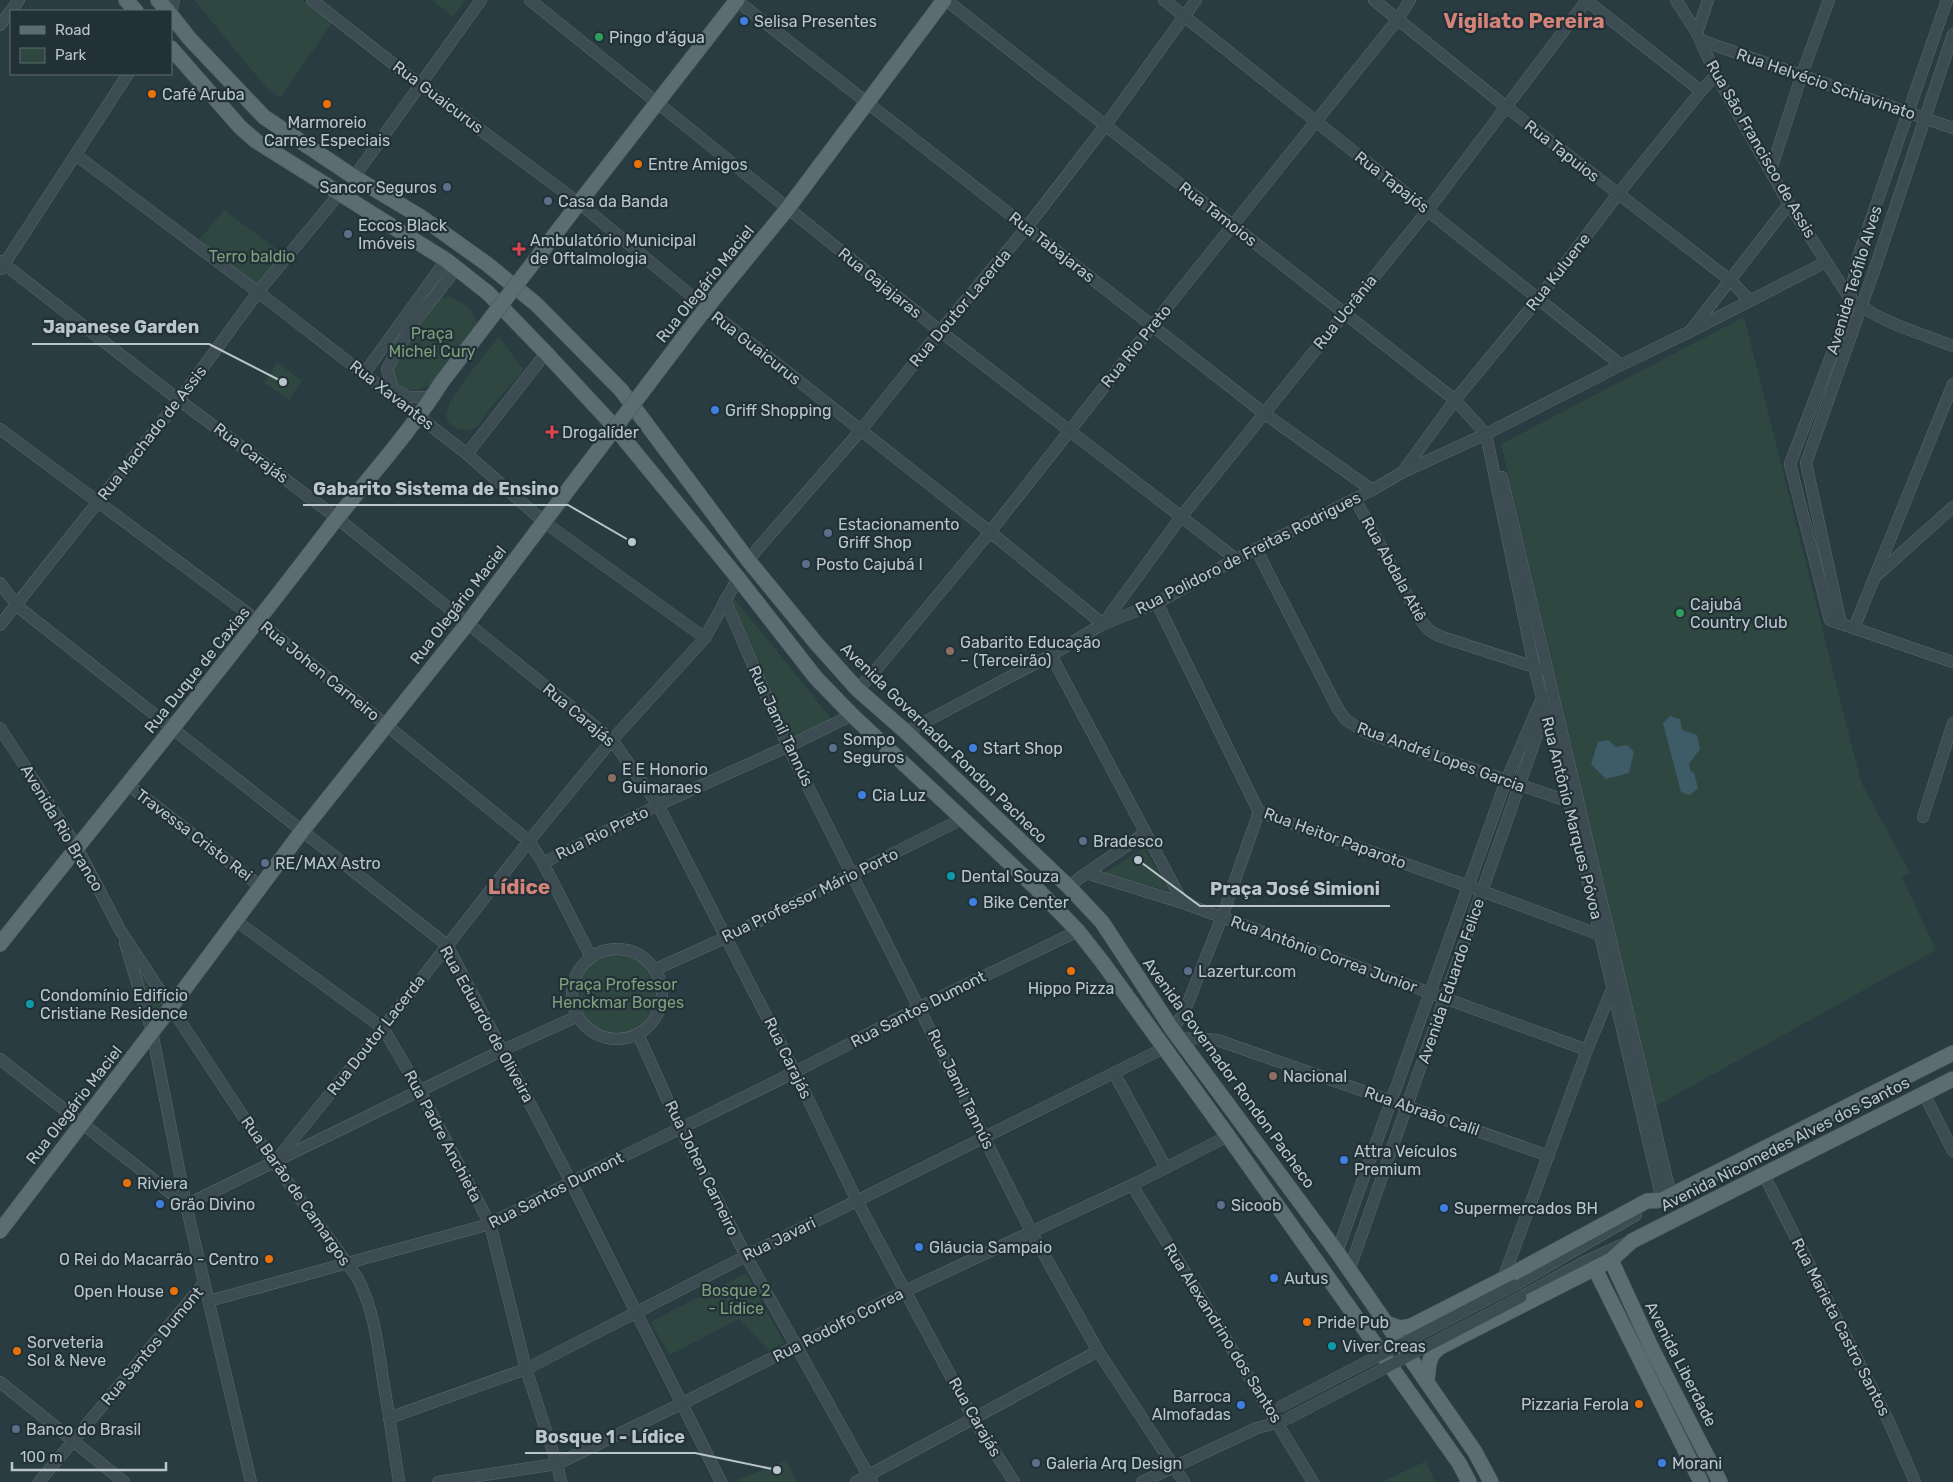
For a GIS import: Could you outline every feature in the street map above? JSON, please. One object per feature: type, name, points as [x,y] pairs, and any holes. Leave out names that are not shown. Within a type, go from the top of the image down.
[{"type":"main road","points":[[126,0],[135,10]]},
{"type":"main road","name":"Avenida Governador Rondon Pacheco","points":[[158,0],[168,10]]},
{"type":"main road","points":[[579,203],[736,0]]},
{"type":"main road","name":"Rua Olegário Maciel","points":[[0,1231],[171,1007],[302,831],[467,624],[703,313],[788,208],[945,0]]},
{"type":"main road","name":"Avenida Governador Rondon Pacheco","points":[[172,15],[189,38],[264,117],[421,217],[480,259],[536,304],[557,324],[621,390],[748,560],[816,643],[857,689],[906,732],[1069,887],[1102,922],[1176,1034],[1337,1252],[1475,1452],[1492,1482]]},
{"type":"main road","points":[[172,49],[247,133],[264,146],[451,264],[488,293],[612,423],[738,578],[816,678],[852,715],[1036,888],[1078,931],[1228,1136],[1453,1455],[1469,1482]]},
{"type":"main road","name":"Rua Duque de Caxias","points":[[0,944],[258,622],[418,416],[441,383],[579,203]]},
{"type":"main road","name":"Avenida Nicomedes Alves dos Santos","points":[[1386,1323],[1400,1328],[1411,1326],[1448,1307],[1509,1282],[1520,1268],[1647,1201],[1666,1198],[1953,1053]]},
{"type":"main road","name":"Avenida Nicomedes Alves dos Santos","points":[[1426,1382],[1431,1356],[1434,1351],[1595,1269],[1611,1260],[1632,1241],[1953,1079]]},
{"type":"main road","name":"Avenida Liberdade","points":[[1611,1260],[1651,1347],[1720,1482]]},
{"type":"main road","points":[[1595,1269],[1701,1482]]},
{"type":"main road","points":[[1448,1307],[1441,1319],[1441,1327],[1447,1332],[1461,1336]]},
{"type":"main road","points":[[1680,1441],[1696,1433]]},
{"type":"street","points":[[11,10],[19,0]]},
{"type":"street","name":"Rua Guaicurus","points":[[312,0],[419,84],[579,203],[703,313],[861,430],[1103,624]]},
{"type":"street","points":[[354,176],[480,0]]},
{"type":"street","name":"Rua Gajajaras","points":[[530,0],[940,331],[1236,559]]},
{"type":"street","name":"Rua Tabajaras","points":[[736,0],[1265,414],[1372,490]]},
{"type":"street","name":"Rua Tamoios","points":[[945,0],[1345,312],[1455,400],[1488,433]]},
{"type":"street","name":"Rua Tapajós","points":[[1164,0],[1621,365]]},
{"type":"street","name":"Rua Doutor Lacerda","points":[[748,560],[861,430],[940,331],[1027,227],[1105,126],[1196,0]]},
{"type":"street","name":"Rua Tapuios","points":[[1374,0],[1505,106],[1731,281],[1750,301]]},
{"type":"street","name":"Rua Rio Preto","points":[[857,689],[870,677],[990,532],[1398,19],[1410,0]]},
{"type":"street","points":[[1587,0],[1701,90]]},
{"type":"street","name":"Rua Ucrânia","points":[[1103,624],[1182,517],[1428,210],[1587,0]]},
{"type":"street","name":"Rua São Francisco de Assis","points":[[1676,0],[1698,36],[1716,75],[1789,204],[1849,297],[1880,318],[1953,346]]},
{"type":"street","points":[[1698,36],[1708,0]]},
{"type":"street","points":[[1771,170],[1802,74],[1829,0]]},
{"type":"street","name":"Avenida Teófilo Alves","points":[[1790,464],[1841,330],[1847,312],[1858,256],[1947,0]]},
{"type":"street","points":[[0,25],[10,12]]},
{"type":"street","name":"Avenida Teófilo Alves","points":[[1806,463],[1876,265],[1953,34]]},
{"type":"street","name":"Rua Helvécio Schiavinato","points":[[1698,36],[1953,128]]},
{"type":"street","points":[[1,265],[76,155],[127,75]]},
{"type":"street","name":"Rua Kuluene","points":[[1403,472],[1455,400],[1539,298],[1618,194],[1701,90],[1716,75]]},
{"type":"street","name":"Rua Xavantes","points":[[76,155],[258,292],[704,638]]},
{"type":"street","name":"Rua Machado de Assis","points":[[0,625],[179,400],[258,292],[340,193]]},
{"type":"street","points":[[1689,332],[1731,281],[1789,204]]},
{"type":"street","points":[[1858,256],[1876,265]]},
{"type":"street","name":"Rua Polidoro de Freitas Rodrigues","points":[[906,732],[1052,655],[1103,624],[1157,603],[1236,559],[1355,499],[1403,472],[1488,433],[1826,262]]},
{"type":"street","points":[[364,374],[451,264]]},
{"type":"street","points":[[432,397],[409,397],[393,389],[387,370],[411,326],[451,264]]},
{"type":"street","name":"Rua Carajás","points":[[1,265],[337,518],[612,740],[658,805],[795,1072],[857,1201],[973,1418],[1014,1482]]},
{"type":"street","points":[[467,454],[546,353]]},
{"type":"street","points":[[1854,628],[1953,384]]},
{"type":"street","points":[[1804,428],[1816,434]]},
{"type":"street","name":"Rua Johen Carneiro","points":[[0,430],[98,501],[258,622],[529,841],[543,863],[591,957]]},
{"type":"street","name":"Rua Antônio Marques Póvoa","points":[[1488,433],[1534,666],[1574,803],[1626,1001],[1666,1198]]},
{"type":"street","name":"Rua Antônio Marques Póvoa","points":[[1488,433],[1552,683],[1600,935],[1612,989],[1666,1198]]},
{"type":"street","points":[[1841,624],[1806,463],[1790,464],[1830,620],[1841,624],[1953,662]]},
{"type":"street","name":"Rua Abdala Atiê","points":[[1355,499],[1426,627],[1439,636],[1534,666],[1552,683]]},
{"type":"street","points":[[1874,578],[1953,507]]},
{"type":"street","name":"Rua André Lopes Garcia","points":[[1256,549],[1338,709],[1346,720],[1365,732],[1574,803]]},
{"type":"street","name":"Rua Doutor Lacerda","points":[[274,1163],[383,1028],[529,841],[612,740],[704,638],[738,578]]},
{"type":"street","name":"Rua Eduardo de Oliveira","points":[[0,583],[17,606],[447,945],[571,1182],[721,1482]]},
{"type":"street","name":"Rua Jamil Tannús","points":[[725,600],[788,746],[854,874],[1032,1233],[1098,1351],[1184,1482]]},
{"type":"street","name":"Rua Heitor Paparoto","points":[[1157,603],[1259,812],[1600,935]]},
{"type":"street","points":[[1052,655],[1183,903]]},
{"type":"street","name":"Avenida Eduardo Felice","points":[[1349,1271],[1519,785],[1552,683]]},
{"type":"street","name":"Avenida Eduardo Felice","points":[[1337,1252],[1506,781],[1544,704]]},
{"type":"street","name":"Rua Rio Preto","points":[[543,863],[658,805],[852,715]]},
{"type":"street","points":[[1923,818],[1953,723]]},
{"type":"street","name":"Avenida Rio Branco","points":[[0,728],[77,847],[120,930]]},
{"type":"street","name":"Travessa Cristo Rei","points":[[127,784],[260,886]]},
{"type":"street","points":[[1176,1034],[1222,917],[1259,812]]},
{"type":"street","name":"Rua Professor Mário Porto","points":[[656,969],[727,937],[962,819]]},
{"type":"street","points":[[1069,887],[1086,873],[1145,833]]},
{"type":"street","name":"Rua Antônio Correa Junior","points":[[1086,873],[1183,903],[1588,1050]]},
{"type":"street","name":"Rua Padre Anchieta","points":[[235,920],[383,1028],[420,1091],[490,1224],[526,1369],[557,1464],[561,1482]]},
{"type":"street","points":[[120,930],[152,1032],[186,1205],[204,1283]]},
{"type":"street","name":"Rua Barão de Camargos","points":[[120,930],[274,1163],[364,1288],[371,1311],[399,1482]]},
{"type":"street","name":"Rua Santos Dumont","points":[[204,1283],[209,1301],[490,1224],[795,1072],[920,1006],[1078,931]]},
{"type":"street","points":[[610,948],[621,948],[640,954],[656,969],[662,983],[663,998],[659,1013],[650,1025],[638,1034],[625,1039],[611,1039],[598,1035],[587,1027],[578,1016],[573,1004],[572,991],[575,978],[581,966],[591,957],[610,948]]},
{"type":"street","points":[[1509,1282],[1549,1156],[1612,989],[1620,999],[1626,1001]]},
{"type":"street","points":[[186,1205],[503,1050],[578,1016]]},
{"type":"street","name":"Rua Johen Carneiro","points":[[638,1034],[680,1128],[746,1256],[870,1479]]},
{"type":"street","name":"Rua Abraão Calil","points":[[1176,1034],[1217,1040],[1549,1156]]},
{"type":"street","name":"Rua Javari","points":[[389,1418],[526,1369],[984,1136],[1164,1048]]},
{"type":"street","points":[[0,1060],[186,1205]]},
{"type":"street","points":[[1114,1073],[1166,1168]]},
{"type":"street","points":[[1924,1094],[1953,1151]]},
{"type":"street","name":"Rua Rodolfo Correa","points":[[438,1482],[557,1464],[683,1403],[905,1290],[1032,1233],[1228,1136]]},
{"type":"street","name":"Rua Marieta Castro Santos","points":[[1764,1174],[1890,1424],[1915,1482]]},
{"type":"street","points":[[1362,1180],[1378,1186]]},
{"type":"street","name":"Rua Alexandrino dos Santos","points":[[1132,1185],[1283,1421],[1314,1482]]},
{"type":"street","name":"Avenida Nicomedes Alves dos Santos","points":[[1142,1482],[1256,1428],[1283,1421],[1521,1297],[1584,1262],[1632,1241]]},
{"type":"street","name":"Avenida Nicomedes Alves dos Santos","points":[[1256,1428],[1276,1410],[1509,1282]]},
{"type":"street","name":"Rua Santos Dumont","points":[[40,1482],[204,1283]]},
{"type":"street","points":[[209,1301],[251,1482]]},
{"type":"street","points":[[856,1482],[870,1479],[973,1418],[1098,1351]]},
{"type":"street","points":[[0,1382],[124,1482]]},
{"type":"green space","points":[[194,0],[303,0],[332,23],[280,98],[266,87]]},
{"type":"green space","points":[[432,0],[465,0],[453,17]]},
{"type":"green space","name":"Terro baldio","points":[[224,210],[285,255],[259,287],[199,240]]},
{"type":"green space","name":"Praça Michel Cury","points":[[451,297],[470,308],[477,322],[431,385],[418,390],[405,389],[395,383],[390,371],[399,350],[439,298]]},
{"type":"green space","name":"Cajubá Country Club","points":[[1744,317],[1861,782],[1910,873],[1902,877],[1936,950],[1656,1106],[1501,444]]},
{"type":"green space","points":[[499,337],[524,370],[486,413],[480,424],[471,430],[458,429],[449,423],[446,416],[450,401]]},
{"type":"green space","points":[[277,362],[302,381],[289,400],[264,383]]},
{"type":"green space","points":[[729,592],[835,723],[789,746],[725,600]]},
{"type":"green space","points":[[1144,848],[1169,891],[1104,873]]},
{"type":"green space","points":[[120,930],[171,1007],[152,1032]]},
{"type":"green space","name":"Praça Professor Henckmar Borges","points":[[617,949],[634,952],[648,962],[658,976],[661,993],[658,1010],[648,1024],[634,1034],[617,1037],[600,1034],[586,1024],[576,1010],[573,993],[576,976],[586,962],[600,952]]},
{"type":"green space","name":"Bosque 2 - Lídice","points":[[746,1273],[784,1343],[769,1351],[739,1319],[670,1355],[650,1322]]},
{"type":"green space","points":[[787,1460],[796,1482],[738,1482],[737,1480]]},
{"type":"green space","points":[[1426,1461],[1435,1482],[1382,1482]]},
{"type":"water","points":[[1670,716],[1680,719],[1682,730],[1697,735],[1700,749],[1689,764],[1691,772],[1694,773],[1698,788],[1690,795],[1681,792],[1663,723]]},
{"type":"water","points":[[1609,740],[1615,747],[1627,745],[1634,752],[1629,773],[1606,779],[1591,764],[1598,742]]},
{"type":"place","name":"Selisa Presentes","points":[[744,21]]},
{"type":"place","name":"Pingo d'água","points":[[599,37]]},
{"type":"place","name":"Café Aruba","points":[[152,94]]},
{"type":"place","name":"Marmoreio Carnes Especiais","points":[[327,104]]},
{"type":"place","name":"Entre Amigos","points":[[638,164]]},
{"type":"place","name":"Sancor Seguros","points":[[447,187]]},
{"type":"place","name":"Casa da Banda","points":[[548,201]]},
{"type":"place","name":"Eccos Black Imóveis","points":[[348,234]]},
{"type":"place","name":"Ambulatório Municipal de Oftalmologia","points":[[519,249]]},
{"type":"place","name":"Japanese Garden","points":[[283,382]]},
{"type":"place","name":"Griff Shopping","points":[[715,410]]},
{"type":"place","name":"Drogalíder","points":[[552,432]]},
{"type":"place","name":"Estacionamento Griff Shop","points":[[828,533]]},
{"type":"place","name":"Gabarito Sistema de Ensino","points":[[632,542]]},
{"type":"place","name":"Posto Cajubá I","points":[[806,564]]},
{"type":"place","name":"Cajubá Country Club","points":[[1680,613]]},
{"type":"place","name":"Gabarito Educação – (Terceirão)","points":[[950,651]]},
{"type":"place","name":"Sompo Seguros","points":[[833,748]]},
{"type":"place","name":"Start Shop","points":[[973,748]]},
{"type":"place","name":"E E Honorio Guimaraes","points":[[612,778]]},
{"type":"place","name":"Cia Luz","points":[[862,795]]},
{"type":"place","name":"Bradesco","points":[[1083,841]]},
{"type":"place","name":"Praça José Simioni","points":[[1138,860]]},
{"type":"place","name":"RE/MAX Astro","points":[[265,863]]},
{"type":"place","name":"Dental Souza","points":[[951,876]]},
{"type":"place","name":"Bike Center","points":[[973,902]]},
{"type":"place","name":"Hippo Pizza","points":[[1071,971]]},
{"type":"place","name":"Lazertur.com","points":[[1188,971]]},
{"type":"place","name":"Condomínio Edifício Cristiane Residence","points":[[30,1004]]},
{"type":"place","name":"Nacional","points":[[1273,1076]]},
{"type":"place","name":"Attra Veículos Premium","points":[[1344,1160]]},
{"type":"place","name":"Riviera","points":[[127,1183]]},
{"type":"place","name":"Grão Divino","points":[[160,1204]]},
{"type":"place","name":"Sicoob","points":[[1221,1205]]},
{"type":"place","name":"Supermercados BH","points":[[1444,1208]]},
{"type":"place","name":"Gláucia Sampaio","points":[[919,1247]]},
{"type":"place","name":"O Rei do Macarrão - Centro","points":[[269,1259]]},
{"type":"place","name":"Autus","points":[[1274,1278]]},
{"type":"place","name":"Open House","points":[[174,1291]]},
{"type":"place","name":"Pride Pub","points":[[1307,1322]]},
{"type":"place","name":"Viver Creas","points":[[1332,1346]]},
{"type":"place","name":"Sorveteria Sol & Neve","points":[[17,1351]]},
{"type":"place","name":"Pizzaria Ferola","points":[[1639,1404]]},
{"type":"place","name":"Barroca Almofadas","points":[[1241,1405]]},
{"type":"place","name":"Banco do Brasil","points":[[16,1429]]},
{"type":"place","name":"Galeria Arq Design","points":[[1036,1463]]},
{"type":"place","name":"Morani","points":[[1662,1463]]},
{"type":"place","name":"Bosque 1 - Lídice","points":[[777,1470]]},
{"type":"district","name":"Vigilato Pereira","points":[[1524,20]]},
{"type":"district","name":"Lídice","points":[[519,886]]}]
